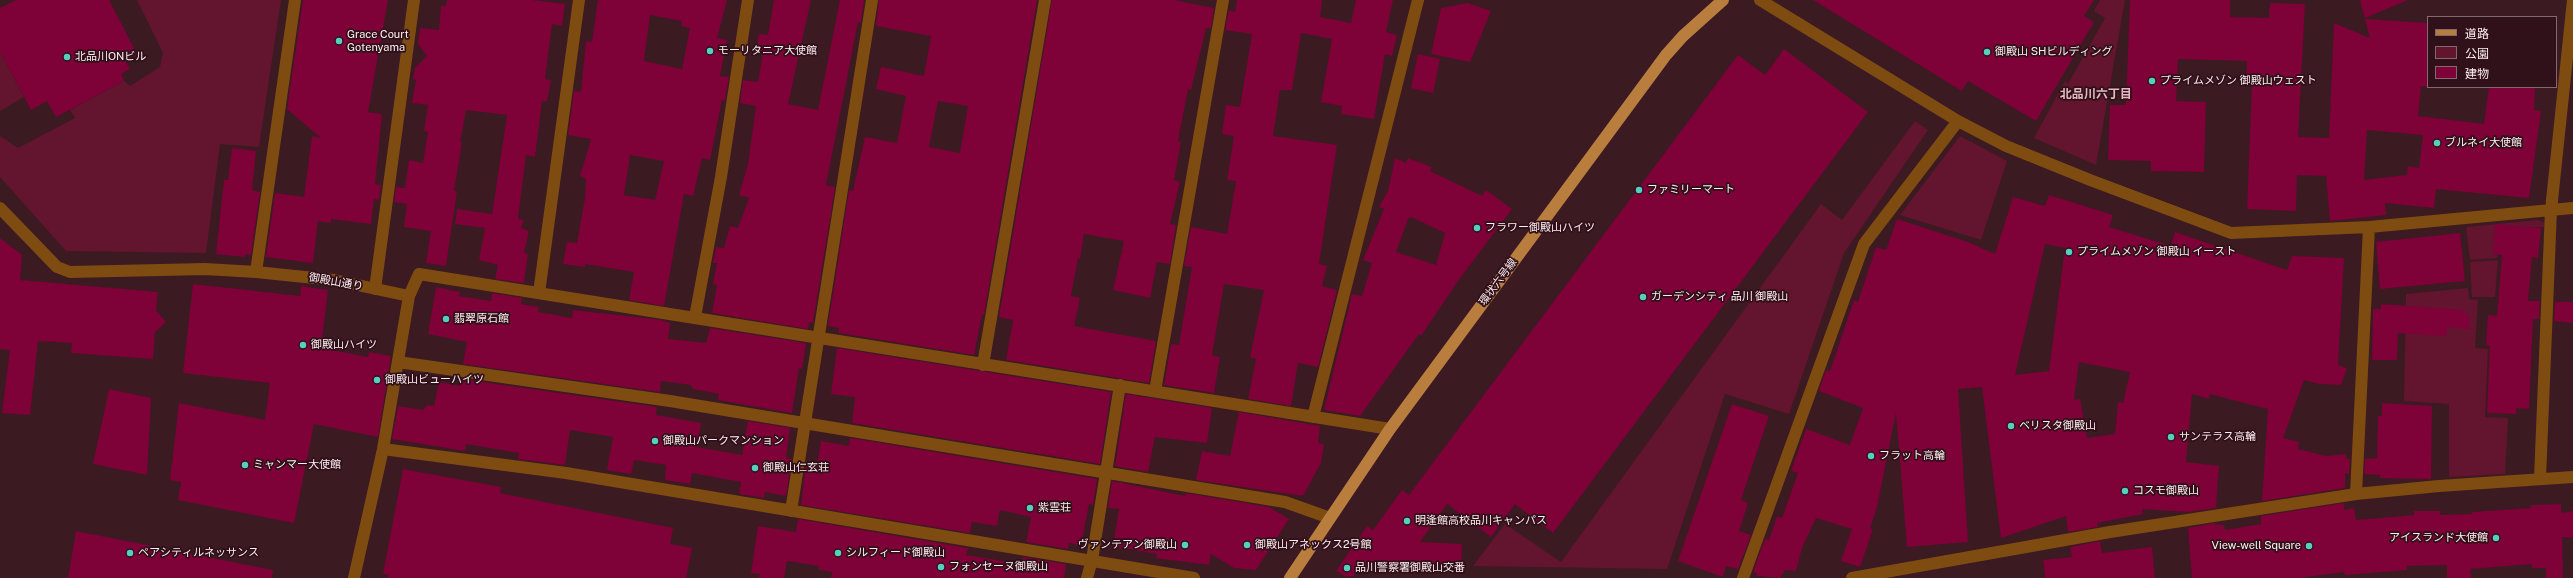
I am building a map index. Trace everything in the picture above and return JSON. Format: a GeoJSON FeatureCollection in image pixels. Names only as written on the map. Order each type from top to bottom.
{"type":"FeatureCollection","features":[{"type":"Feature","properties":{"kind":"main road","name":"環状六号線"},"geometry":{"type":"LineString","coordinates":[[1290,578],[1390,429],[1666,55],[1720,1]]}},
{"type":"Feature","properties":{"kind":"street"},"geometry":{"type":"LineString","coordinates":[[256,272],[295,0]]}},
{"type":"Feature","properties":{"kind":"street"},"geometry":{"type":"LineString","coordinates":[[375,289],[414,0]]}},
{"type":"Feature","properties":{"kind":"street"},"geometry":{"type":"LineString","coordinates":[[539,293],[580,0]]}},
{"type":"Feature","properties":{"kind":"street"},"geometry":{"type":"LineString","coordinates":[[695,317],[721,177],[748,0]]}},
{"type":"Feature","properties":{"kind":"street"},"geometry":{"type":"LineString","coordinates":[[791,511],[872,0]]}},
{"type":"Feature","properties":{"kind":"street"},"geometry":{"type":"LineString","coordinates":[[983,365],[1046,0]]}},
{"type":"Feature","properties":{"kind":"street"},"geometry":{"type":"LineString","coordinates":[[1155,391],[1223,0]]}},
{"type":"Feature","properties":{"kind":"street"},"geometry":{"type":"LineString","coordinates":[[1313,417],[1418,0]]}},
{"type":"Feature","properties":{"kind":"street"},"geometry":{"type":"LineString","coordinates":[[1760,0],[1958,121],[2006,146],[2090,180],[2231,233],[2369,227],[2573,208]]}},
{"type":"Feature","properties":{"kind":"street"},"geometry":{"type":"LineString","coordinates":[[2540,478],[2551,210],[2573,0]]}},
{"type":"Feature","properties":{"kind":"street"},"geometry":{"type":"LineString","coordinates":[[1743,578],[1864,244],[1958,121]]}},
{"type":"Feature","properties":{"kind":"street","name":"御殿山通り"},"geometry":{"type":"LineString","coordinates":[[0,208],[57,267],[70,272],[205,269],[256,272],[334,280],[409,296]]}},
{"type":"Feature","properties":{"kind":"street"},"geometry":{"type":"LineString","coordinates":[[2356,494],[2369,227]]}},
{"type":"Feature","properties":{"kind":"street"},"geometry":{"type":"LineString","coordinates":[[354,578],[383,449],[409,296],[419,274],[1390,429]]}},
{"type":"Feature","properties":{"kind":"street"},"geometry":{"type":"LineString","coordinates":[[398,362],[662,400],[1107,472],[1285,502],[1330,518]]}},
{"type":"Feature","properties":{"kind":"street"},"geometry":{"type":"LineString","coordinates":[[1087,578],[1092,560],[1120,385]]}},
{"type":"Feature","properties":{"kind":"street"},"geometry":{"type":"LineString","coordinates":[[383,449],[566,473],[1194,578]]}},
{"type":"Feature","properties":{"kind":"street"},"geometry":{"type":"LineString","coordinates":[[1852,578],[1868,577],[2110,532],[2356,494],[2540,478],[2573,477]]}},
{"type":"Feature","properties":{"kind":"green space"},"geometry":{"type":"Polygon","coordinates":[[[137,0],[281,0],[259,147],[220,144],[206,253],[66,251],[0,177],[0,136],[18,148],[75,118],[70,110],[124,81],[130,86],[160,67],[163,53],[137,0]]]}},
{"type":"Feature","properties":{"kind":"green space"},"geometry":{"type":"Polygon","coordinates":[[[2100,0],[2125,0],[2096,165],[2034,138],[2065,81],[2068,84],[2105,18],[2094,11],[2100,0]]]}},
{"type":"Feature","properties":{"kind":"green space"},"geometry":{"type":"Polygon","coordinates":[[[0,51],[24,97],[0,111],[0,51]]]}},
{"type":"Feature","properties":{"kind":"green space"},"geometry":{"type":"Polygon","coordinates":[[[1915,121],[1928,130],[1844,253],[1789,414],[1725,394],[1667,569],[1473,566],[1505,524],[1561,562],[1821,204],[1842,220],[1915,121]]]}},
{"type":"Feature","properties":{"kind":"green space"},"geometry":{"type":"Polygon","coordinates":[[[1960,136],[2007,161],[1981,240],[1900,215],[1960,136]]]}},
{"type":"Feature","properties":{"kind":"green space"},"geometry":{"type":"Polygon","coordinates":[[[2537,220],[2545,223],[2545,227],[2498,228],[2497,258],[2470,260],[2466,227],[2537,220]]]}},
{"type":"Feature","properties":{"kind":"green space"},"geometry":{"type":"Polygon","coordinates":[[[2498,260],[2495,297],[2472,297],[2470,262],[2498,260]]]}},
{"type":"Feature","properties":{"kind":"green space"},"geometry":{"type":"Polygon","coordinates":[[[2468,288],[2469,299],[2478,300],[2475,348],[2488,349],[2485,417],[2508,418],[2505,474],[2449,477],[2449,404],[2404,401],[2406,294],[2468,288]]]}},
{"type":"Feature","properties":{"kind":"building","name":"北品川ONビル"},"geometry":{"type":"Polygon","coordinates":[[[16,0],[109,0],[137,54],[125,60],[130,69],[121,74],[124,81],[56,117],[47,101],[31,110],[0,51],[0,8],[16,0]]]}},
{"type":"Feature","properties":{"kind":"building"},"geometry":{"type":"Polygon","coordinates":[[[303,0],[388,0],[368,112],[382,114],[375,184],[381,185],[379,200],[374,199],[371,224],[331,219],[331,223],[318,221],[313,263],[266,257],[275,193],[304,197],[312,136],[321,138],[287,109],[303,0]]]}},
{"type":"Feature","properties":{"kind":"building"},"geometry":{"type":"Polygon","coordinates":[[[447,0],[532,0],[565,4],[562,26],[552,24],[545,79],[551,80],[547,101],[542,101],[535,157],[526,155],[518,219],[524,220],[521,228],[529,231],[524,253],[528,254],[524,283],[495,279],[498,265],[479,260],[485,228],[455,224],[457,209],[492,214],[507,115],[466,110],[460,142],[462,142],[454,191],[457,191],[446,266],[426,263],[431,231],[404,227],[407,204],[394,202],[396,187],[405,188],[409,160],[423,163],[428,132],[424,131],[428,105],[412,103],[416,80],[413,79],[415,68],[427,56],[418,44],[420,28],[439,30],[441,6],[446,6],[447,0]]]}},
{"type":"Feature","properties":{"kind":"building"},"geometry":{"type":"Polygon","coordinates":[[[598,0],[727,0],[717,38],[727,40],[720,76],[729,77],[725,101],[722,100],[710,160],[702,158],[693,196],[684,194],[664,306],[629,300],[634,272],[585,264],[585,267],[563,264],[567,242],[577,243],[585,198],[586,179],[580,176],[591,139],[568,135],[574,91],[581,92],[586,41],[592,42],[598,0]],[[650,15],[644,61],[682,69],[690,28],[681,26],[682,21],[650,15]],[[630,155],[624,195],[655,200],[664,161],[630,155]]]}},
{"type":"Feature","properties":{"kind":"building"},"geometry":{"type":"Polygon","coordinates":[[[774,0],[811,0],[788,104],[818,110],[840,0],[864,0],[861,23],[858,22],[826,185],[835,187],[813,323],[809,322],[808,329],[712,313],[717,285],[713,284],[717,263],[713,263],[716,247],[724,248],[730,226],[738,228],[749,198],[739,195],[748,164],[756,106],[740,103],[743,80],[758,82],[763,52],[756,50],[759,34],[768,35],[774,0]]]}},
{"type":"Feature","properties":{"kind":"building"},"geometry":{"type":"Polygon","coordinates":[[[879,0],[1037,0],[984,315],[982,315],[974,355],[839,333],[839,328],[828,326],[849,190],[853,191],[865,137],[897,143],[906,96],[876,89],[881,67],[924,76],[931,36],[876,26],[879,0]],[[938,101],[929,147],[960,153],[968,106],[938,101]]]}},
{"type":"Feature","properties":{"kind":"building"},"geometry":{"type":"Polygon","coordinates":[[[1052,0],[1174,0],[1214,8],[1211,28],[1206,28],[1191,90],[1188,89],[1178,141],[1181,142],[1174,180],[1180,182],[1170,224],[1176,225],[1170,264],[1157,262],[1150,298],[1113,290],[1124,241],[1084,234],[1080,259],[1078,258],[1071,296],[1080,298],[1074,326],[1156,341],[1149,383],[1006,360],[1013,320],[999,317],[1052,0]]]}},
{"type":"Feature","properties":{"kind":"building"},"geometry":{"type":"Polygon","coordinates":[[[1237,0],[1322,0],[1320,17],[1351,23],[1356,0],[1393,0],[1386,32],[1397,35],[1392,56],[1385,54],[1374,119],[1341,114],[1342,106],[1321,102],[1332,39],[1301,33],[1292,90],[1280,90],[1273,136],[1337,145],[1319,264],[1327,266],[1322,286],[1337,290],[1318,367],[1298,363],[1291,406],[1248,399],[1256,359],[1250,357],[1264,290],[1224,284],[1212,355],[1220,357],[1214,393],[1164,385],[1171,344],[1179,345],[1192,267],[1184,266],[1191,227],[1227,234],[1236,181],[1227,180],[1234,136],[1222,134],[1226,105],[1240,107],[1252,34],[1225,30],[1229,10],[1235,12],[1237,0]]]}},
{"type":"Feature","properties":{"kind":"building","name":"御殿山 SHビルディング"},"geometry":{"type":"Polygon","coordinates":[[[1813,0],[2094,0],[2084,16],[2094,22],[2036,121],[1968,81],[1962,91],[1813,0]]]}},
{"type":"Feature","properties":{"kind":"building"},"geometry":{"type":"Polygon","coordinates":[[[2130,0],[2230,0],[2230,17],[2269,18],[2270,3],[2305,4],[2298,137],[2329,138],[2334,23],[2370,38],[2365,19],[2427,23],[2427,87],[2421,86],[2418,116],[2484,124],[2489,88],[2535,88],[2534,110],[2541,111],[2529,198],[2436,189],[2434,208],[2385,203],[2386,215],[2330,221],[2326,176],[2297,175],[2296,211],[2247,209],[2252,85],[2246,85],[2247,61],[2178,59],[2176,101],[2206,102],[2204,172],[2151,171],[2151,161],[2108,160],[2110,105],[2126,105],[2130,0]],[[2367,130],[2364,180],[2407,175],[2408,166],[2419,168],[2423,135],[2367,130]]]}},
{"type":"Feature","properties":{"kind":"building"},"geometry":{"type":"Polygon","coordinates":[[[2360,0],[2408,0],[2365,18],[2360,0]]]}},
{"type":"Feature","properties":{"kind":"building"},"geometry":{"type":"Polygon","coordinates":[[[1468,3],[1491,11],[1470,62],[1431,54],[1441,8],[1468,3]]]}},
{"type":"Feature","properties":{"kind":"building","name":"ガーデンシティ 品川 御殿山"},"geometry":{"type":"Polygon","coordinates":[[[1784,49],[1868,112],[1553,533],[1515,504],[1491,537],[1447,504],[1420,542],[1462,544],[1461,569],[1402,568],[1399,573],[1357,571],[1354,576],[1346,577],[1336,571],[1367,526],[1373,530],[1402,490],[1409,495],[1738,55],[1765,75],[1784,49]]]}},
{"type":"Feature","properties":{"kind":"building"},"geometry":{"type":"Polygon","coordinates":[[[1418,54],[1440,59],[1433,93],[1411,88],[1418,54]]]}},
{"type":"Feature","properties":{"kind":"building"},"geometry":{"type":"Polygon","coordinates":[[[232,148],[256,151],[252,190],[260,192],[251,255],[245,254],[245,257],[216,254],[224,180],[228,180],[232,148]]]}},
{"type":"Feature","properties":{"kind":"building"},"geometry":{"type":"Polygon","coordinates":[[[1395,158],[1406,163],[1408,158],[1432,167],[1430,171],[1482,196],[1486,190],[1512,209],[1458,281],[1421,336],[1419,334],[1360,416],[1324,410],[1352,294],[1362,296],[1372,263],[1363,260],[1384,209],[1379,207],[1388,191],[1395,158]],[[1411,217],[1408,219],[1396,252],[1436,265],[1445,233],[1411,217]]]}},
{"type":"Feature","properties":{"kind":"building"},"geometry":{"type":"Polygon","coordinates":[[[2049,195],[2113,215],[2109,227],[2171,246],[2175,232],[2287,270],[2292,256],[2344,258],[2338,365],[2347,368],[2341,385],[2319,384],[2304,380],[2283,438],[2299,442],[2298,449],[2326,456],[2346,454],[2346,459],[2350,459],[2349,474],[2345,473],[2345,488],[2262,501],[2268,409],[2210,394],[2209,399],[2192,394],[2186,462],[2219,466],[2216,508],[2187,512],[2142,509],[2143,514],[2097,523],[2098,527],[2068,532],[2066,516],[2001,538],[1982,387],[1958,389],[1968,542],[1907,547],[1896,413],[1877,507],[1870,528],[1873,529],[1860,567],[1841,561],[1852,529],[1816,518],[1802,548],[1796,571],[1785,570],[1780,578],[1756,576],[1757,573],[1753,572],[1765,539],[1769,540],[1777,516],[1782,518],[1798,473],[1791,471],[1806,429],[1850,445],[1863,408],[1819,391],[1826,370],[1830,371],[1854,300],[1858,302],[1876,247],[1886,250],[1897,219],[1968,242],[1995,254],[2013,197],[2045,206],[2049,195]],[[2045,244],[2015,375],[2049,371],[2065,248],[2045,244]],[[2079,362],[2074,400],[2080,399],[2087,438],[2115,434],[2118,402],[2123,403],[2130,372],[2079,362]]]}},
{"type":"Feature","properties":{"kind":"building"},"geometry":{"type":"Polygon","coordinates":[[[2495,224],[2541,228],[2538,258],[2532,257],[2528,301],[2540,301],[2539,319],[2533,319],[2529,409],[2516,408],[2516,414],[2487,413],[2490,346],[2486,345],[2488,315],[2497,316],[2502,255],[2493,254],[2495,224]]]}},
{"type":"Feature","properties":{"kind":"building"},"geometry":{"type":"Polygon","coordinates":[[[2460,233],[2465,281],[2380,289],[2376,242],[2460,233]]]}},
{"type":"Feature","properties":{"kind":"building"},"geometry":{"type":"Polygon","coordinates":[[[0,238],[22,255],[20,280],[158,292],[156,310],[166,322],[155,332],[153,359],[71,353],[72,343],[38,341],[30,415],[2,413],[10,350],[0,349],[0,238]]]}},
{"type":"Feature","properties":{"kind":"building"},"geometry":{"type":"Polygon","coordinates":[[[193,284],[300,296],[301,286],[328,290],[321,348],[368,357],[369,352],[391,356],[378,437],[314,424],[294,523],[178,500],[181,482],[170,480],[179,403],[265,420],[270,383],[183,373],[193,284]]]}},
{"type":"Feature","properties":{"kind":"building"},"geometry":{"type":"Polygon","coordinates":[[[436,287],[460,292],[459,296],[491,301],[492,293],[522,298],[521,304],[539,307],[538,312],[572,318],[573,310],[661,320],[670,323],[668,339],[706,343],[710,328],[806,343],[802,369],[799,368],[792,413],[718,400],[719,394],[693,389],[691,385],[661,381],[660,392],[463,364],[467,342],[428,334],[436,287]]]}},
{"type":"Feature","properties":{"kind":"building"},"geometry":{"type":"Polygon","coordinates":[[[2555,302],[2573,302],[2573,323],[2554,321],[2555,302]]]}},
{"type":"Feature","properties":{"kind":"building"},"geometry":{"type":"Polygon","coordinates":[[[2381,304],[2463,310],[2463,313],[2468,313],[2470,329],[2447,327],[2446,336],[2398,333],[2397,360],[2372,360],[2373,309],[2381,309],[2381,304]]]}},
{"type":"Feature","properties":{"kind":"building"},"geometry":{"type":"Polygon","coordinates":[[[837,348],[1111,392],[1100,464],[852,423],[855,397],[831,394],[837,348]]]}},
{"type":"Feature","properties":{"kind":"building"},"geometry":{"type":"Polygon","coordinates":[[[461,379],[657,407],[656,415],[701,423],[697,447],[742,455],[748,421],[790,428],[786,458],[792,459],[786,496],[765,492],[764,498],[739,494],[741,482],[692,473],[690,484],[665,480],[666,465],[634,460],[631,474],[607,470],[613,437],[570,430],[565,465],[518,459],[519,453],[466,444],[465,451],[392,439],[398,406],[423,410],[427,405],[434,406],[439,382],[460,386],[461,379]]]}},
{"type":"Feature","properties":{"kind":"building"},"geometry":{"type":"Polygon","coordinates":[[[109,389],[151,398],[147,475],[93,464],[109,389]]]}},
{"type":"Feature","properties":{"kind":"building"},"geometry":{"type":"Polygon","coordinates":[[[1126,394],[1212,408],[1207,443],[1155,437],[1148,472],[1115,466],[1126,394]]]}},
{"type":"Feature","properties":{"kind":"building"},"geometry":{"type":"Polygon","coordinates":[[[2382,403],[2432,406],[2431,479],[2380,478],[2380,475],[2364,474],[2365,459],[2377,458],[2378,416],[2382,416],[2382,403]]]}},
{"type":"Feature","properties":{"kind":"building"},"geometry":{"type":"Polygon","coordinates":[[[1732,404],[1769,416],[1741,500],[1748,503],[1739,531],[1751,535],[1738,569],[1726,566],[1723,577],[1678,561],[1732,404]]]}},
{"type":"Feature","properties":{"kind":"building"},"geometry":{"type":"Polygon","coordinates":[[[1239,412],[1320,426],[1318,443],[1324,444],[1321,463],[1303,496],[1196,480],[1202,451],[1230,456],[1239,412]]]}},
{"type":"Feature","properties":{"kind":"building"},"geometry":{"type":"Polygon","coordinates":[[[850,438],[1097,479],[1093,505],[1089,504],[1081,546],[1069,543],[1068,549],[1026,542],[1031,517],[1000,510],[997,526],[972,522],[970,533],[801,505],[806,462],[817,464],[821,441],[849,446],[850,438]]]}},
{"type":"Feature","properties":{"kind":"building"},"geometry":{"type":"Polygon","coordinates":[[[403,469],[501,487],[500,493],[673,528],[670,544],[692,548],[686,578],[388,578],[389,575],[383,574],[403,469]]]}},
{"type":"Feature","properties":{"kind":"building"},"geometry":{"type":"Polygon","coordinates":[[[1112,481],[1185,496],[1186,493],[1269,507],[1289,519],[1256,570],[1234,568],[1211,554],[1209,565],[1156,558],[1157,554],[1113,546],[1119,509],[1108,508],[1112,481]]]}},
{"type":"Feature","properties":{"kind":"building"},"geometry":{"type":"Polygon","coordinates":[[[2344,503],[2344,510],[2354,508],[2356,520],[2414,515],[2414,511],[2440,511],[2440,515],[2472,514],[2472,512],[2531,508],[2531,505],[2561,504],[2561,513],[2573,511],[2573,538],[2562,537],[2563,578],[2546,578],[2546,568],[2532,568],[2532,564],[2470,569],[2471,578],[2447,578],[2447,565],[2407,566],[2407,570],[2345,575],[2344,572],[2299,578],[2192,578],[2188,528],[2215,523],[2215,525],[2224,525],[2225,530],[2261,524],[2261,516],[2344,503]]]}},
{"type":"Feature","properties":{"kind":"building"},"geometry":{"type":"Polygon","coordinates":[[[798,519],[968,548],[966,555],[1022,564],[1023,557],[1066,564],[1064,578],[831,578],[832,572],[819,570],[819,566],[787,561],[784,578],[759,578],[760,574],[751,573],[758,526],[796,532],[798,519]]]}},
{"type":"Feature","properties":{"kind":"building","name":"ペアシティルネッサンス"},"geometry":{"type":"Polygon","coordinates":[[[76,531],[273,570],[272,578],[68,578],[76,531]]]}},
{"type":"Feature","properties":{"kind":"building"},"geometry":{"type":"Polygon","coordinates":[[[2100,541],[2102,553],[2152,547],[2155,578],[2045,578],[2043,560],[2072,557],[2070,547],[2100,541]]]}},
{"type":"Feature","properties":{"kind":"place","name":"Grace Court Gotenyama"},"geometry":{"type":"Point","coordinates":[339,41]}},
{"type":"Feature","properties":{"kind":"place","name":"モーリタニア大使館"},"geometry":{"type":"Point","coordinates":[710,51]}},
{"type":"Feature","properties":{"kind":"place","name":"御殿山 SHビルディング"},"geometry":{"type":"Point","coordinates":[1987,52]}},
{"type":"Feature","properties":{"kind":"place","name":"北品川ONビル"},"geometry":{"type":"Point","coordinates":[67,57]}},
{"type":"Feature","properties":{"kind":"place","name":"プライムメゾン 御殿山ウェスト"},"geometry":{"type":"Point","coordinates":[2152,81]}},
{"type":"Feature","properties":{"kind":"place","name":"ブルネイ大使館"},"geometry":{"type":"Point","coordinates":[2437,143]}},
{"type":"Feature","properties":{"kind":"place","name":"ファミリーマート"},"geometry":{"type":"Point","coordinates":[1639,190]}},
{"type":"Feature","properties":{"kind":"place","name":"フラワー御殿山ハイツ"},"geometry":{"type":"Point","coordinates":[1477,228]}},
{"type":"Feature","properties":{"kind":"place","name":"プライムメゾン 御殿山 イースト"},"geometry":{"type":"Point","coordinates":[2069,252]}},
{"type":"Feature","properties":{"kind":"place","name":"ガーデンシティ 品川 御殿山"},"geometry":{"type":"Point","coordinates":[1643,297]}},
{"type":"Feature","properties":{"kind":"place","name":"翡翠原石館"},"geometry":{"type":"Point","coordinates":[446,319]}},
{"type":"Feature","properties":{"kind":"place","name":"御殿山ハイツ"},"geometry":{"type":"Point","coordinates":[303,345]}},
{"type":"Feature","properties":{"kind":"place","name":"御殿山ビューハイツ"},"geometry":{"type":"Point","coordinates":[377,380]}},
{"type":"Feature","properties":{"kind":"place","name":"ベリスタ御殿山"},"geometry":{"type":"Point","coordinates":[2011,426]}},
{"type":"Feature","properties":{"kind":"place","name":"サンテラス高輪"},"geometry":{"type":"Point","coordinates":[2171,437]}},
{"type":"Feature","properties":{"kind":"place","name":"御殿山パークマンション"},"geometry":{"type":"Point","coordinates":[655,441]}},
{"type":"Feature","properties":{"kind":"place","name":"フラット高輪"},"geometry":{"type":"Point","coordinates":[1871,456]}},
{"type":"Feature","properties":{"kind":"place","name":"ミャンマー大使館"},"geometry":{"type":"Point","coordinates":[245,465]}},
{"type":"Feature","properties":{"kind":"place","name":"御殿山仁玄荘"},"geometry":{"type":"Point","coordinates":[755,468]}},
{"type":"Feature","properties":{"kind":"place","name":"コスモ御殿山"},"geometry":{"type":"Point","coordinates":[2125,491]}},
{"type":"Feature","properties":{"kind":"place","name":"紫雲荘"},"geometry":{"type":"Point","coordinates":[1030,508]}},
{"type":"Feature","properties":{"kind":"place","name":"明逢館高校品川キャンパス"},"geometry":{"type":"Point","coordinates":[1407,521]}},
{"type":"Feature","properties":{"kind":"place","name":"アイスランド大使館"},"geometry":{"type":"Point","coordinates":[2496,538]}},
{"type":"Feature","properties":{"kind":"place","name":"ヴァンテアン御殿山"},"geometry":{"type":"Point","coordinates":[1185,545]}},
{"type":"Feature","properties":{"kind":"place","name":"御殿山アネックス2号館"},"geometry":{"type":"Point","coordinates":[1247,545]}},
{"type":"Feature","properties":{"kind":"place","name":"View-well Square"},"geometry":{"type":"Point","coordinates":[2309,546]}},
{"type":"Feature","properties":{"kind":"place","name":"ペアシティルネッサンス"},"geometry":{"type":"Point","coordinates":[130,553]}},
{"type":"Feature","properties":{"kind":"place","name":"シルフィード御殿山"},"geometry":{"type":"Point","coordinates":[838,553]}},
{"type":"Feature","properties":{"kind":"place","name":"フォンセーヌ御殿山"},"geometry":{"type":"Point","coordinates":[941,567]}},
{"type":"Feature","properties":{"kind":"place","name":"品川警察署御殿山交番"},"geometry":{"type":"Point","coordinates":[1347,568]}},
{"type":"Feature","properties":{"kind":"district","name":"北品川六丁目"},"geometry":{"type":"Point","coordinates":[2096,94]}}]}
